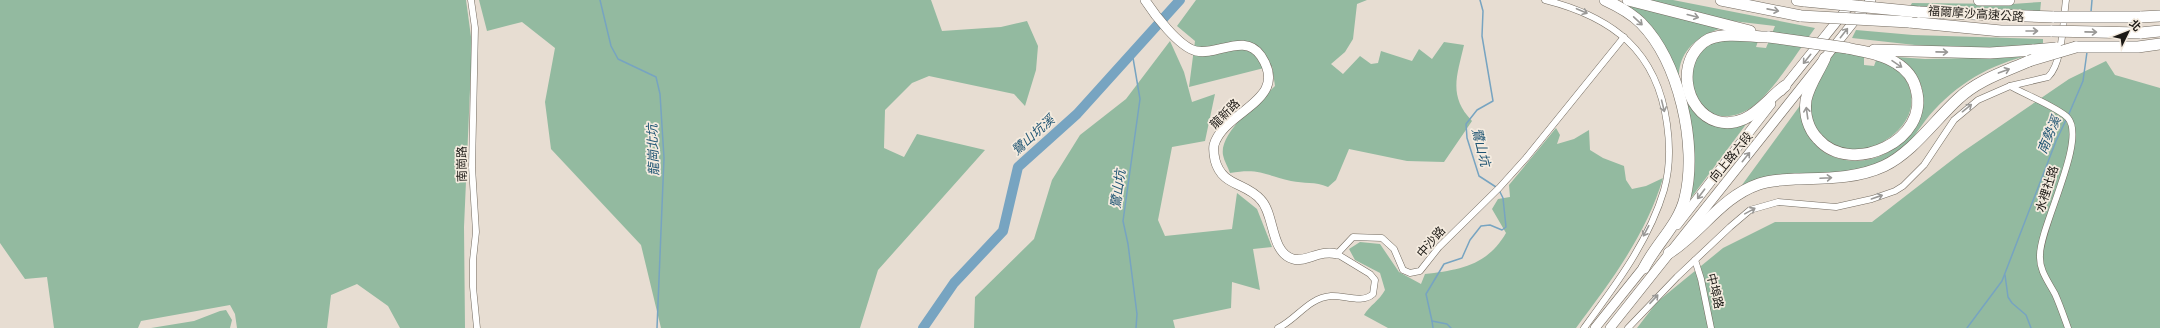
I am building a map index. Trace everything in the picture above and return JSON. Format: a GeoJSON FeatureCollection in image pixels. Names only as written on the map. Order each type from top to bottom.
{"type":"FeatureCollection","features":[{"type":"Feature","properties":{"kind":"highway"},"geometry":{"type":"LineString","coordinates":[[1605,0],[1618,6],[1641,24],[1660,48],[1680,96],[1687,130],[1689,172],[1685,198],[1677,218],[1650,256],[1644,268]]}},
{"type":"Feature","properties":{"kind":"highway"},"geometry":{"type":"LineString","coordinates":[[1628,0],[1769,37]]}},
{"type":"Feature","properties":{"kind":"highway","name":"福爾摩沙高速公路"},"geometry":{"type":"LineString","coordinates":[[1721,0],[1802,16],[1909,22],[2001,31],[2140,33],[2160,31]]}},
{"type":"Feature","properties":{"kind":"highway"},"geometry":{"type":"LineString","coordinates":[[1979,0],[2010,0]]}},
{"type":"Feature","properties":{"kind":"highway","name":"福爾摩沙高速公路"},"geometry":{"type":"LineString","coordinates":[[1801,1],[1918,12],[2054,17],[2160,16]]}},
{"type":"Feature","properties":{"kind":"highway"},"geometry":{"type":"LineString","coordinates":[[1785,86],[1755,112],[1744,119],[1731,121],[1720,120],[1702,111],[1692,102],[1687,90],[1686,69],[1693,54],[1702,42],[1733,35],[1769,37],[1847,48],[1877,55],[1896,62],[1909,74],[1915,85],[1918,104],[1916,116],[1902,136],[1884,148],[1866,153],[1842,153],[1825,146],[1813,133],[1807,116],[1806,101],[1810,86],[1825,58]]}},
{"type":"Feature","properties":{"kind":"highway"},"geometry":{"type":"LineString","coordinates":[[1847,48],[1990,53],[2076,47],[2138,47],[2160,44]]}},
{"type":"Feature","properties":{"kind":"highway"},"geometry":{"type":"LineString","coordinates":[[1669,253],[1698,231],[1733,196],[1746,188],[1774,180],[1854,176],[1884,166],[1906,151],[1958,99],[1972,88],[1999,73],[2029,61],[2076,47]]}},
{"type":"Feature","properties":{"kind":"main road","name":"向上路六段"},"geometry":{"type":"LineString","coordinates":[[1610,328],[1871,0]]}},
{"type":"Feature","properties":{"kind":"main road","name":"向上路六段"},"geometry":{"type":"LineString","coordinates":[[1595,328],[1644,268],[1852,2]]}},
{"type":"Feature","properties":{"kind":"main road","name":"龍新路"},"geometry":{"type":"LineString","coordinates":[[1147,3],[1186,46],[1196,51],[1239,45],[1254,49],[1260,54],[1269,74],[1266,88],[1222,132],[1215,142],[1214,152],[1219,170],[1227,180],[1250,190],[1262,200],[1278,242],[1286,256],[1298,260],[1328,251],[1337,254]]}},
{"type":"Feature","properties":{"kind":"street","name":"南崗路"},"geometry":{"type":"LineString","coordinates":[[471,0],[475,28],[472,167],[476,232],[473,260],[473,287],[477,328]]}},
{"type":"Feature","properties":{"kind":"street"},"geometry":{"type":"LineString","coordinates":[[1545,0],[1564,4],[1591,15],[1624,37],[1643,59],[1651,73],[1662,100],[1669,138],[1667,175],[1660,204],[1648,230],[1625,270],[1584,328]]}},
{"type":"Feature","properties":{"kind":"street"},"geometry":{"type":"LineString","coordinates":[[1628,328],[1695,260],[1744,214],[1758,207],[1778,202],[1836,207],[1872,199],[1895,191],[1924,165],[1946,130],[1964,110],[1978,100],[2010,86],[2043,79],[2053,73],[2058,58],[2066,0]]}},
{"type":"Feature","properties":{"kind":"street","name":"中沙路"},"geometry":{"type":"LineString","coordinates":[[1337,254],[1353,237],[1382,238],[1394,249],[1404,270],[1410,273],[1415,273],[1423,268],[1439,247],[1498,189],[1526,158],[1624,37]]}},
{"type":"Feature","properties":{"kind":"street","name":"水裡社路"},"geometry":{"type":"LineString","coordinates":[[2010,86],[2067,117],[2074,129],[2063,181],[2044,231],[2040,253],[2043,272],[2068,328]]}},
{"type":"Feature","properties":{"kind":"street"},"geometry":{"type":"LineString","coordinates":[[1278,328],[1309,304],[1322,298],[1332,296],[1364,299],[1373,294],[1375,280],[1370,274],[1337,254]]}},
{"type":"Feature","properties":{"kind":"street","name":"中埠路"},"geometry":{"type":"LineString","coordinates":[[1695,260],[1702,279],[1711,328]]}},
{"type":"Feature","properties":{"kind":"green space"},"geometry":{"type":"Polygon","coordinates":[[[0,0],[466,0],[472,44],[464,227],[465,328],[400,328],[388,306],[357,284],[331,295],[327,328],[237,328],[235,314],[230,305],[141,321],[138,328],[54,328],[47,277],[25,279],[0,243],[0,0]]]}},
{"type":"Feature","properties":{"kind":"green space"},"geometry":{"type":"Polygon","coordinates":[[[479,0],[931,0],[942,31],[1001,27],[1027,21],[1038,46],[1036,70],[1025,106],[1014,94],[929,76],[912,83],[885,110],[884,148],[904,157],[917,134],[985,150],[878,270],[860,328],[661,328],[641,245],[551,149],[545,102],[555,48],[522,22],[487,31],[479,0]]]}},
{"type":"Feature","properties":{"kind":"green space"},"geometry":{"type":"Polygon","coordinates":[[[1196,0],[1367,0],[1357,4],[1353,39],[1345,52],[1331,64],[1343,74],[1360,56],[1371,64],[1378,63],[1381,51],[1412,61],[1419,49],[1432,59],[1444,42],[1464,45],[1456,85],[1457,94],[1464,112],[1472,121],[1444,162],[1407,161],[1349,149],[1336,180],[1328,187],[1319,184],[1291,181],[1262,173],[1248,171],[1230,173],[1223,155],[1223,146],[1234,127],[1251,108],[1275,86],[1272,66],[1189,87],[1195,41],[1177,26],[1196,0]]]}},
{"type":"Feature","properties":{"kind":"green space"},"geometry":{"type":"Polygon","coordinates":[[[1640,0],[1673,0],[1815,28],[1776,83],[1758,102],[1749,109],[1736,115],[1724,116],[1714,114],[1705,109],[1698,101],[1693,91],[1691,79],[1694,61],[1705,45],[1726,40],[1758,41],[1756,47],[1766,48],[1775,26],[1724,20],[1640,0]]]}},
{"type":"Feature","properties":{"kind":"green space"},"geometry":{"type":"Polygon","coordinates":[[[2041,2],[2040,12],[1909,8],[1912,3],[2012,4],[2041,2]]]}},
{"type":"Feature","properties":{"kind":"green space"},"geometry":{"type":"Polygon","coordinates":[[[1623,3],[1723,28],[1706,34],[1694,43],[1685,54],[1680,66],[1679,80],[1683,93],[1691,106],[1703,119],[1750,119],[1688,202],[1692,189],[1673,69],[1623,3]]]}},
{"type":"Feature","properties":{"kind":"green space"},"geometry":{"type":"Polygon","coordinates":[[[1856,30],[1913,35],[2043,39],[2043,47],[1942,48],[1852,38],[1856,30]]]}},
{"type":"Feature","properties":{"kind":"green space"},"geometry":{"type":"Polygon","coordinates":[[[1170,41],[1184,72],[1192,102],[1215,94],[1205,141],[1172,147],[1158,220],[1165,236],[1232,229],[1237,193],[1257,209],[1272,247],[1253,249],[1260,290],[1232,282],[1231,308],[1173,320],[1175,328],[974,328],[975,297],[1034,239],[1052,180],[1080,135],[1126,99],[1170,41]]]}},
{"type":"Feature","properties":{"kind":"green space"},"geometry":{"type":"Polygon","coordinates":[[[1836,50],[1864,55],[1864,65],[1874,66],[1877,58],[1889,64],[1903,76],[1907,82],[1911,94],[1911,106],[1907,118],[1900,128],[1891,137],[1868,148],[1855,150],[1839,149],[1822,137],[1817,131],[1811,118],[1810,97],[1812,90],[1820,74],[1836,50]]]}},
{"type":"Feature","properties":{"kind":"green space"},"geometry":{"type":"Polygon","coordinates":[[[1896,57],[1925,59],[2023,57],[2009,61],[1981,73],[1957,89],[1935,109],[1903,149],[1893,157],[1881,163],[1847,172],[1756,181],[1742,185],[1804,100],[1811,137],[1820,149],[1828,154],[1838,158],[1859,161],[1888,152],[1918,121],[1922,110],[1923,100],[1923,92],[1916,75],[1911,68],[1896,57]]]}},
{"type":"Feature","properties":{"kind":"green space"},"geometry":{"type":"Polygon","coordinates":[[[2106,61],[2115,75],[2160,88],[2160,328],[1637,328],[1657,302],[1723,248],[1775,222],[1872,222],[1961,153],[2069,79],[2106,61]]]}},
{"type":"Feature","properties":{"kind":"green space"},"geometry":{"type":"Polygon","coordinates":[[[1556,128],[1560,135],[1557,144],[1574,139],[1589,130],[1590,150],[1603,158],[1624,166],[1626,180],[1632,189],[1646,186],[1663,178],[1647,219],[1626,257],[1576,328],[1388,328],[1364,315],[1385,290],[1380,273],[1355,260],[1349,249],[1360,242],[1380,244],[1399,272],[1421,284],[1425,274],[1461,268],[1481,259],[1490,253],[1506,233],[1492,209],[1498,199],[1510,197],[1509,185],[1556,128]]]}},
{"type":"Feature","properties":{"kind":"green space"},"geometry":{"type":"Polygon","coordinates":[[[226,310],[232,320],[230,328],[151,328],[194,321],[226,310]]]}},
{"type":"Feature","properties":{"kind":"waterway","name":"龍崗北坑"},"geometry":{"type":"LineString","coordinates":[[600,0],[611,46],[618,59],[656,77],[660,94],[664,158],[657,328]]}},
{"type":"Feature","properties":{"kind":"waterway","name":"鷺山坑溪"},"geometry":{"type":"LineString","coordinates":[[923,328],[954,283],[1003,231],[1018,167],[1077,114],[1180,0]]}},
{"type":"Feature","properties":{"kind":"waterway","name":"鷺山坑"},"geometry":{"type":"LineString","coordinates":[[1480,0],[1483,11],[1482,36],[1493,101],[1477,110],[1466,124],[1467,138],[1479,176],[1496,187]]}},
{"type":"Feature","properties":{"kind":"waterway","name":"南勢溪"},"geometry":{"type":"LineString","coordinates":[[2091,12],[2092,0]]}},
{"type":"Feature","properties":{"kind":"waterway","name":"鷺山坑"},"geometry":{"type":"LineString","coordinates":[[1132,52],[1140,99],[1123,221],[1128,244],[1137,314],[1136,328]]}},
{"type":"Feature","properties":{"kind":"waterway","name":"南勢溪"},"geometry":{"type":"LineString","coordinates":[[2068,116],[2083,81],[2087,52]]}},
{"type":"Feature","properties":{"kind":"waterway","name":"南勢溪"},"geometry":{"type":"LineString","coordinates":[[1967,328],[2002,281],[2056,141],[2066,120]]}},
{"type":"Feature","properties":{"kind":"waterway","name":"鷺山坑"},"geometry":{"type":"LineString","coordinates":[[1451,328],[1447,324],[1432,321],[1426,294],[1444,264],[1462,258],[1470,240],[1481,226],[1490,225],[1502,230],[1506,227],[1503,198],[1499,190]]}},
{"type":"Feature","properties":{"kind":"waterway","name":"南勢溪"},"geometry":{"type":"LineString","coordinates":[[2005,275],[2008,297],[2012,303],[2026,315],[2031,328]]}},
{"type":"Feature","properties":{"kind":"waterway","name":"鷺山坑"},"geometry":{"type":"LineString","coordinates":[[1432,321],[1433,328]]}}]}
